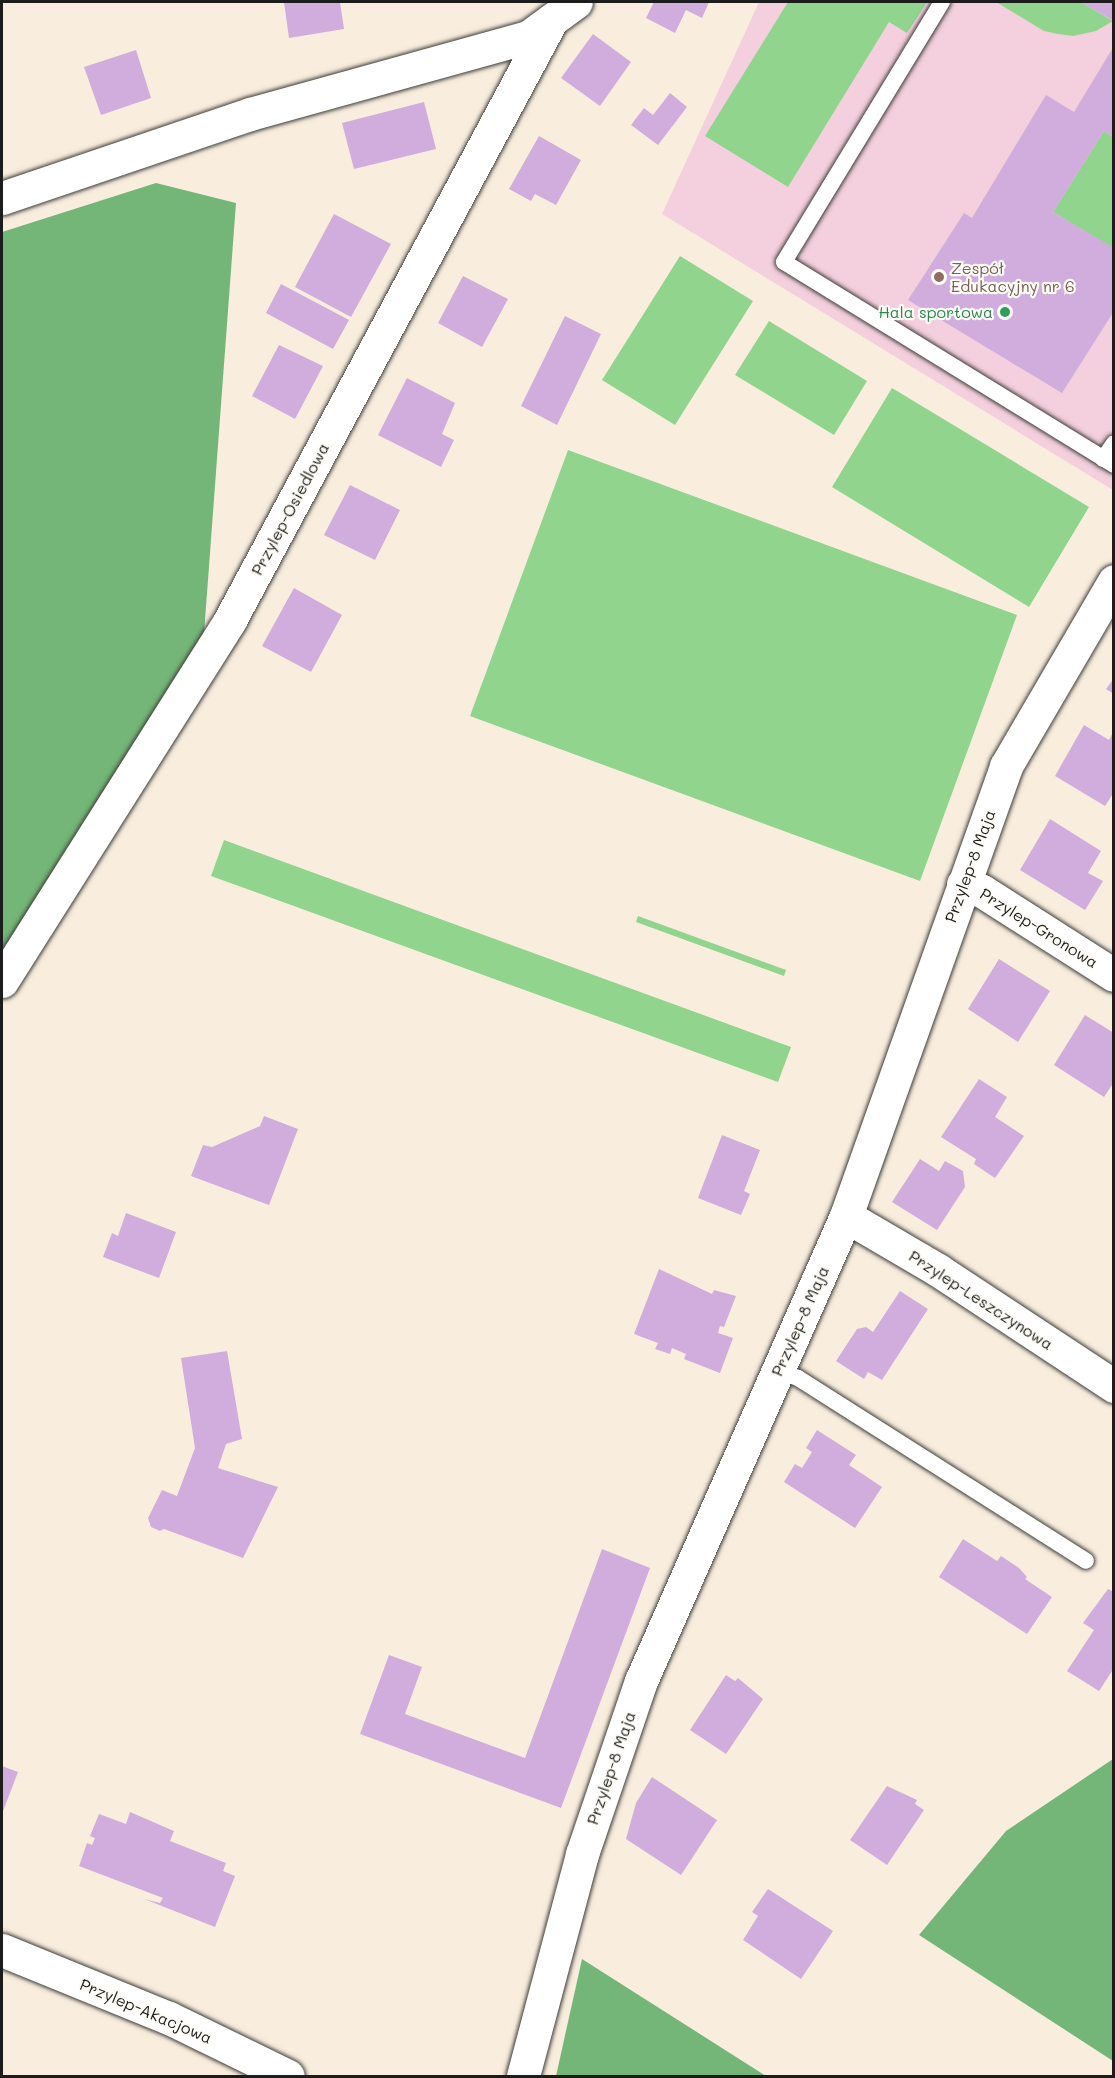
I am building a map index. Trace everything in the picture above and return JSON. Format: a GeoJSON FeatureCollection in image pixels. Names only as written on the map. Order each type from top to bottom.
{"type":"FeatureCollection","features":[{"type":"Feature","properties":{"kind":"street","name":"Przylep-Osiedlowa"},"geometry":{"type":"LineString","coordinates":[[2,198],[239,117],[528,37],[576,2]]}},
{"type":"Feature","properties":{"kind":"street","name":"Przylep-Osiedlowa"},"geometry":{"type":"LineString","coordinates":[[2,981],[230,620],[551,21]]}},
{"type":"Feature","properties":{"kind":"street","name":"Przylep-8 Maja"},"geometry":{"type":"LineString","coordinates":[[523,2076],[582,1854],[640,1681],[846,1216],[1006,766],[1113,581]]}},
{"type":"Feature","properties":{"kind":"street","name":"Przylep-Gronowa"},"geometry":{"type":"LineString","coordinates":[[963,884],[982,891],[1113,975]]}},
{"type":"Feature","properties":{"kind":"street","name":"Przylep-Leszczynowa"},"geometry":{"type":"LineString","coordinates":[[846,1216],[938,1270],[1113,1386]]}},
{"type":"Feature","properties":{"kind":"street","name":"Przylep-Akacjowa"},"geometry":{"type":"LineString","coordinates":[[2,1950],[170,2018],[288,2076]]}},
{"type":"Feature","properties":{"kind":"lane"},"geometry":{"type":"LineString","coordinates":[[942,2],[784,262],[1108,462],[1113,442]]}},
{"type":"Feature","properties":{"kind":"lane"},"geometry":{"type":"LineString","coordinates":[[778,1371],[798,1378],[1086,1561]]}},
{"type":"Feature","properties":{"kind":"shaded area","name":"Zespół Edukacyjny nr 6"},"geometry":{"type":"Polygon","coordinates":[[[759,2],[1113,2],[1113,490],[662,214],[759,2]]]}},
{"type":"Feature","properties":{"kind":"green space"},"geometry":{"type":"Polygon","coordinates":[[[788,2],[927,2],[907,33],[889,22],[788,187],[705,136],[788,2]]]}},
{"type":"Feature","properties":{"kind":"green space"},"geometry":{"type":"Polygon","coordinates":[[[996,2],[1081,2],[1113,21],[1096,31],[1073,36],[1058,34],[1044,31],[996,2]]]}},
{"type":"Feature","properties":{"kind":"green space"},"geometry":{"type":"Polygon","coordinates":[[[1104,131],[1113,137],[1113,248],[1053,212],[1104,131]]]}},
{"type":"Feature","properties":{"kind":"green space"},"geometry":{"type":"Polygon","coordinates":[[[156,183],[236,203],[203,647],[2,959],[2,232],[156,183]]]}},
{"type":"Feature","properties":{"kind":"green space"},"geometry":{"type":"Polygon","coordinates":[[[680,256],[753,301],[675,425],[602,380],[680,256]]]}},
{"type":"Feature","properties":{"kind":"green space"},"geometry":{"type":"Polygon","coordinates":[[[769,321],[867,381],[834,435],[735,375],[769,321]]]}},
{"type":"Feature","properties":{"kind":"green space"},"geometry":{"type":"Polygon","coordinates":[[[892,388],[1089,507],[1029,607],[832,487],[892,388]]]}},
{"type":"Feature","properties":{"kind":"green space"},"geometry":{"type":"Polygon","coordinates":[[[568,450],[1017,615],[920,881],[470,716],[568,450]]]}},
{"type":"Feature","properties":{"kind":"green space"},"geometry":{"type":"Polygon","coordinates":[[[224,840],[791,1047],[778,1082],[211,876],[224,840]]]}},
{"type":"Feature","properties":{"kind":"green space"},"geometry":{"type":"Polygon","coordinates":[[[638,916],[786,970],[784,976],[636,922],[638,916]]]}},
{"type":"Feature","properties":{"kind":"green space"},"geometry":{"type":"Polygon","coordinates":[[[1113,1759],[1113,2061],[919,1935],[1006,1831],[1113,1759]]]}},
{"type":"Feature","properties":{"kind":"green space"},"geometry":{"type":"Polygon","coordinates":[[[582,1959],[766,2076],[556,2076],[582,1959]]]}},
{"type":"Feature","properties":{"kind":"building"},"geometry":{"type":"Polygon","coordinates":[[[284,2],[340,2],[344,29],[289,38],[284,2]]]}},
{"type":"Feature","properties":{"kind":"building"},"geometry":{"type":"Polygon","coordinates":[[[654,2],[709,2],[702,18],[686,10],[675,33],[646,18],[654,2]]]}},
{"type":"Feature","properties":{"kind":"building"},"geometry":{"type":"Polygon","coordinates":[[[1081,2],[1114,2],[1114,21],[1081,2]]]}},
{"type":"Feature","properties":{"kind":"building"},"geometry":{"type":"Polygon","coordinates":[[[593,34],[631,62],[600,106],[561,78],[593,34]]]}},
{"type":"Feature","properties":{"kind":"building"},"geometry":{"type":"Polygon","coordinates":[[[1114,46],[1114,137],[1104,131],[1053,212],[1114,248],[1114,311],[1062,393],[908,300],[964,213],[972,218],[1046,95],[1074,112],[1114,46]]]}},
{"type":"Feature","properties":{"kind":"building"},"geometry":{"type":"Polygon","coordinates":[[[136,50],[151,98],[101,115],[84,67],[136,50]]]}},
{"type":"Feature","properties":{"kind":"building"},"geometry":{"type":"Polygon","coordinates":[[[670,93],[687,107],[658,145],[631,125],[644,108],[653,115],[670,93]]]}},
{"type":"Feature","properties":{"kind":"building"},"geometry":{"type":"Polygon","coordinates":[[[424,102],[436,149],[354,169],[342,123],[424,102]]]}},
{"type":"Feature","properties":{"kind":"building"},"geometry":{"type":"Polygon","coordinates":[[[539,136],[581,160],[556,205],[535,194],[531,201],[509,189],[539,136]]]}},
{"type":"Feature","properties":{"kind":"building"},"geometry":{"type":"Polygon","coordinates":[[[334,214],[391,244],[351,317],[295,287],[334,214]]]}},
{"type":"Feature","properties":{"kind":"building"},"geometry":{"type":"Polygon","coordinates":[[[463,276],[508,299],[482,347],[438,323],[463,276]]]}},
{"type":"Feature","properties":{"kind":"building"},"geometry":{"type":"Polygon","coordinates":[[[281,284],[349,320],[333,349],[266,313],[281,284]]]}},
{"type":"Feature","properties":{"kind":"building"},"geometry":{"type":"Polygon","coordinates":[[[565,316],[601,334],[557,425],[521,406],[565,316]]]}},
{"type":"Feature","properties":{"kind":"building"},"geometry":{"type":"Polygon","coordinates":[[[279,345],[323,366],[295,419],[252,396],[279,345]]]}},
{"type":"Feature","properties":{"kind":"building"},"geometry":{"type":"Polygon","coordinates":[[[407,378],[455,403],[442,434],[454,440],[441,467],[378,435],[407,378]]]}},
{"type":"Feature","properties":{"kind":"building"},"geometry":{"type":"Polygon","coordinates":[[[350,485],[400,510],[375,560],[324,535],[350,485]]]}},
{"type":"Feature","properties":{"kind":"building"},"geometry":{"type":"Polygon","coordinates":[[[294,588],[342,615],[311,672],[262,646],[294,588]]]}},
{"type":"Feature","properties":{"kind":"building"},"geometry":{"type":"Polygon","coordinates":[[[1114,678],[1114,694],[1106,689],[1114,678]]]}},
{"type":"Feature","properties":{"kind":"building"},"geometry":{"type":"Polygon","coordinates":[[[1084,725],[1109,740],[1114,730],[1114,792],[1105,806],[1055,776],[1084,725]]]}},
{"type":"Feature","properties":{"kind":"building"},"geometry":{"type":"Polygon","coordinates":[[[1050,819],[1101,851],[1088,873],[1103,881],[1085,910],[1020,870],[1050,819]]]}},
{"type":"Feature","properties":{"kind":"building"},"geometry":{"type":"Polygon","coordinates":[[[999,959],[1050,991],[1018,1042],[968,1009],[999,959]]]}},
{"type":"Feature","properties":{"kind":"building"},"geometry":{"type":"Polygon","coordinates":[[[1085,1015],[1114,1033],[1114,1082],[1104,1097],[1054,1065],[1085,1015]]]}},
{"type":"Feature","properties":{"kind":"building"},"geometry":{"type":"Polygon","coordinates":[[[979,1079],[1007,1097],[995,1117],[1024,1136],[995,1178],[974,1164],[976,1159],[941,1137],[979,1079]]]}},
{"type":"Feature","properties":{"kind":"building"},"geometry":{"type":"Polygon","coordinates":[[[264,1116],[298,1129],[269,1205],[191,1176],[203,1145],[212,1147],[260,1126],[264,1116]]]}},
{"type":"Feature","properties":{"kind":"building"},"geometry":{"type":"Polygon","coordinates":[[[722,1135],[760,1150],[744,1191],[750,1194],[741,1215],[698,1198],[722,1135]]]}},
{"type":"Feature","properties":{"kind":"building"},"geometry":{"type":"Polygon","coordinates":[[[920,1159],[939,1171],[945,1161],[963,1171],[965,1187],[937,1230],[892,1202],[920,1159]]]}},
{"type":"Feature","properties":{"kind":"building"},"geometry":{"type":"Polygon","coordinates":[[[126,1213],[176,1232],[159,1278],[103,1257],[112,1233],[118,1236],[126,1213]]]}},
{"type":"Feature","properties":{"kind":"building"},"geometry":{"type":"Polygon","coordinates":[[[659,1269],[712,1294],[714,1290],[736,1296],[724,1327],[720,1326],[718,1333],[733,1338],[720,1373],[684,1359],[686,1354],[672,1348],[670,1354],[655,1349],[658,1343],[634,1334],[659,1269]]]}},
{"type":"Feature","properties":{"kind":"building"},"geometry":{"type":"Polygon","coordinates":[[[900,1291],[928,1309],[882,1380],[868,1372],[864,1379],[836,1361],[857,1329],[866,1327],[873,1332],[900,1291]]]}},
{"type":"Feature","properties":{"kind":"building"},"geometry":{"type":"Polygon","coordinates":[[[227,1351],[242,1439],[226,1444],[218,1468],[278,1487],[243,1558],[164,1529],[160,1531],[151,1527],[148,1518],[162,1490],[177,1496],[195,1448],[181,1358],[227,1351]]]}},
{"type":"Feature","properties":{"kind":"building"},"geometry":{"type":"Polygon","coordinates":[[[817,1430],[856,1455],[849,1465],[882,1487],[855,1528],[784,1482],[795,1464],[802,1468],[812,1452],[806,1448],[817,1430]]]}},
{"type":"Feature","properties":{"kind":"building"},"geometry":{"type":"Polygon","coordinates":[[[963,1539],[997,1561],[1001,1556],[1019,1568],[1027,1577],[1025,1579],[1052,1597],[1027,1634],[939,1577],[963,1539]]]}},
{"type":"Feature","properties":{"kind":"building"},"geometry":{"type":"Polygon","coordinates":[[[602,1549],[650,1568],[561,1808],[360,1734],[389,1655],[422,1667],[405,1714],[525,1758],[602,1549]]]}},
{"type":"Feature","properties":{"kind":"building"},"geometry":{"type":"Polygon","coordinates":[[[1108,1589],[1114,1592],[1114,1668],[1099,1691],[1067,1671],[1094,1630],[1083,1623],[1108,1589]]]}},
{"type":"Feature","properties":{"kind":"building"},"geometry":{"type":"Polygon","coordinates":[[[726,1675],[735,1681],[738,1678],[763,1699],[726,1754],[690,1730],[726,1675]]]}},
{"type":"Feature","properties":{"kind":"building"},"geometry":{"type":"Polygon","coordinates":[[[2,1766],[18,1772],[2,1814],[2,1766]]]}},
{"type":"Feature","properties":{"kind":"building"},"geometry":{"type":"Polygon","coordinates":[[[652,1777],[717,1820],[681,1875],[626,1839],[636,1803],[652,1777]]]}},
{"type":"Feature","properties":{"kind":"building"},"geometry":{"type":"Polygon","coordinates":[[[887,1786],[917,1800],[915,1804],[924,1810],[887,1865],[850,1840],[887,1786]]]}},
{"type":"Feature","properties":{"kind":"building"},"geometry":{"type":"Polygon","coordinates":[[[130,1812],[174,1831],[170,1841],[226,1863],[223,1871],[235,1876],[215,1927],[144,1899],[160,1903],[163,1898],[79,1866],[87,1843],[92,1845],[95,1838],[90,1836],[99,1814],[126,1824],[130,1812]]]}},
{"type":"Feature","properties":{"kind":"building"},"geometry":{"type":"Polygon","coordinates":[[[768,1889],[833,1931],[801,1979],[743,1940],[758,1916],[752,1912],[768,1889]]]}},
{"type":"Feature","properties":{"kind":"place","name":"Zespół Edukacyjny nr 6"},"geometry":{"type":"Point","coordinates":[939,277]}},
{"type":"Feature","properties":{"kind":"place","name":"Hala sportowa"},"geometry":{"type":"Point","coordinates":[1005,312]}}]}
